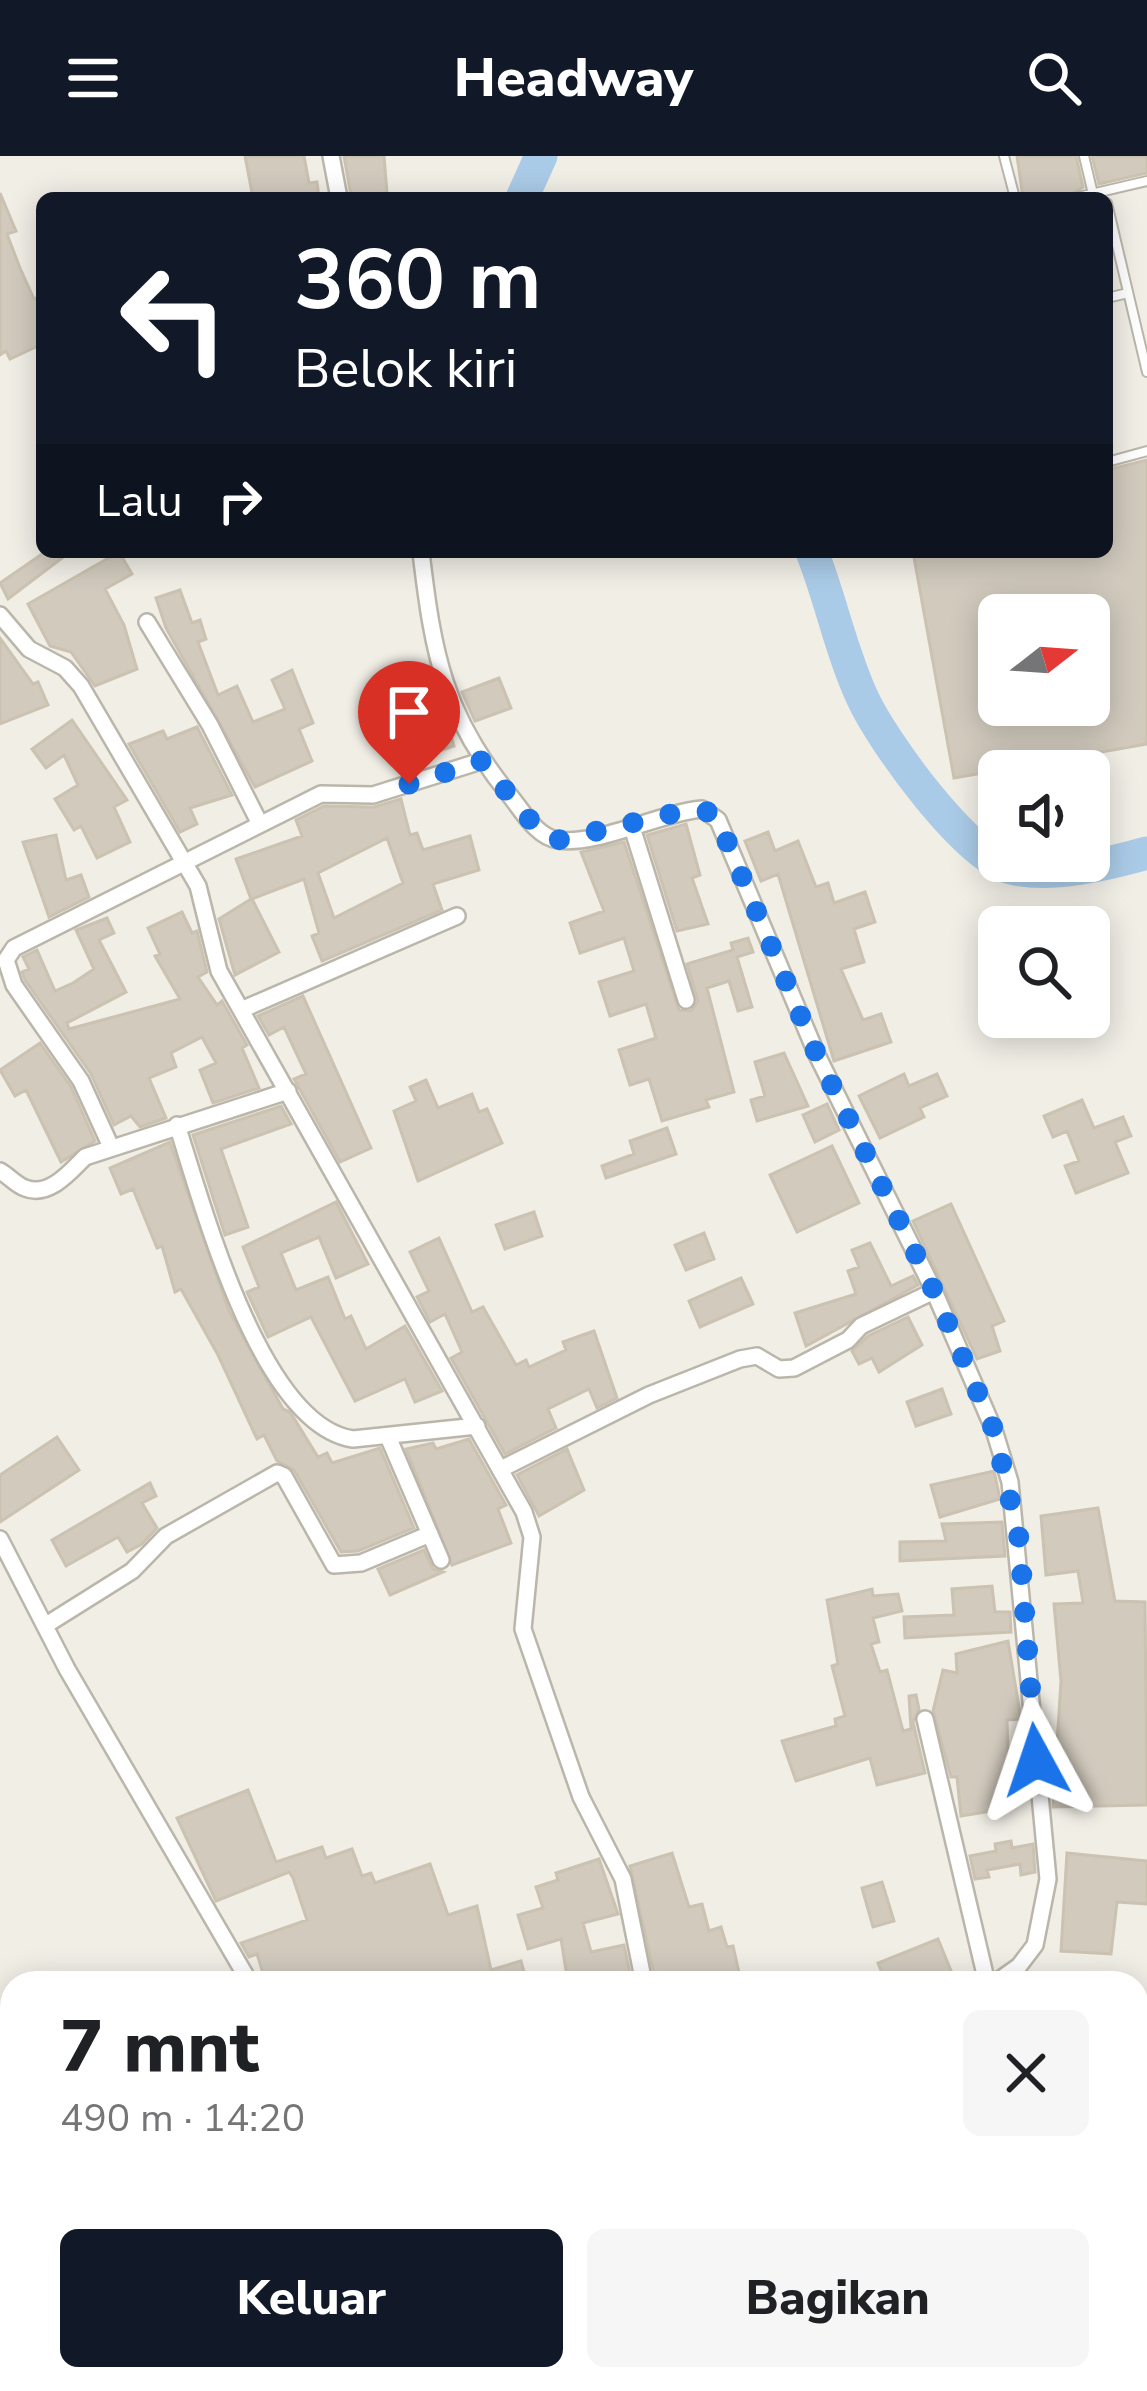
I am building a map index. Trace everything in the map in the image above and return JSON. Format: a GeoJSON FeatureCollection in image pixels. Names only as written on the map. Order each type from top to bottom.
{"type":"FeatureCollection","features":[{"type":"Feature","properties":{"kind":"street"},"geometry":{"type":"LineString","coordinates":[[331,156],[338,192]]}},
{"type":"Feature","properties":{"kind":"street"},"geometry":{"type":"LineString","coordinates":[[422,558],[432,647],[452,708],[481,761],[549,837],[569,840],[701,809],[718,820],[817,1055],[934,1291],[994,1430],[1019,1538],[1048,1879],[1035,1945],[1005,1971]]}},
{"type":"Feature","properties":{"kind":"street"},"geometry":{"type":"LineString","coordinates":[[0,615],[29,649],[73,675],[186,862],[202,896],[214,960],[501,1468],[532,1537],[523,1629],[580,1797],[623,1880],[642,1971]]}},
{"type":"Feature","properties":{"kind":"street"},"geometry":{"type":"LineString","coordinates":[[147,622],[210,725],[259,822]]}},
{"type":"Feature","properties":{"kind":"street"},"geometry":{"type":"LineString","coordinates":[[111,1147],[72,1065],[14,985],[5,960],[26,940],[328,791],[373,795],[481,761]]}},
{"type":"Feature","properties":{"kind":"street"},"geometry":{"type":"LineString","coordinates":[[631,824],[686,1000]]}},
{"type":"Feature","properties":{"kind":"street"},"geometry":{"type":"LineString","coordinates":[[241,1010],[458,916]]}},
{"type":"Feature","properties":{"kind":"street"},"geometry":{"type":"LineString","coordinates":[[0,1171],[26,1188],[39,1189],[111,1147],[288,1091]]}},
{"type":"Feature","properties":{"kind":"street"},"geometry":{"type":"LineString","coordinates":[[177,1125],[244,1311],[306,1417],[336,1436],[389,1439],[477,1426]]}},
{"type":"Feature","properties":{"kind":"street"},"geometry":{"type":"LineString","coordinates":[[501,1468],[649,1395],[740,1359],[757,1356],[778,1369],[794,1367],[848,1340],[861,1325],[934,1291]]}},
{"type":"Feature","properties":{"kind":"street"},"geometry":{"type":"LineString","coordinates":[[389,1439],[441,1560]]}},
{"type":"Feature","properties":{"kind":"street"},"geometry":{"type":"LineString","coordinates":[[46,1625],[132,1571],[166,1536],[277,1473],[284,1476],[334,1565],[361,1563],[430,1534]]}},
{"type":"Feature","properties":{"kind":"street"},"geometry":{"type":"LineString","coordinates":[[0,1539],[243,1971]]}},
{"type":"Feature","properties":{"kind":"street"},"geometry":{"type":"LineString","coordinates":[[926,1719],[988,1971]]}},
{"type":"Feature","properties":{"kind":"lane"},"geometry":{"type":"LineString","coordinates":[[1004,156],[1013,192]]}},
{"type":"Feature","properties":{"kind":"lane"},"geometry":{"type":"LineString","coordinates":[[1084,156],[1093,192]]}},
{"type":"Feature","properties":{"kind":"lane"},"geometry":{"type":"LineString","coordinates":[[1113,194],[1147,181]]}},
{"type":"Feature","properties":{"kind":"lane"},"geometry":{"type":"LineString","coordinates":[[1113,228],[1147,371]]}},
{"type":"Feature","properties":{"kind":"lane"},"geometry":{"type":"LineString","coordinates":[[1113,297],[1128,293]]}},
{"type":"Feature","properties":{"kind":"lane"},"geometry":{"type":"LineString","coordinates":[[1113,460],[1147,451]]}},
{"type":"Feature","properties":{"kind":"building"},"geometry":{"type":"Polygon","coordinates":[[[245,156],[304,156],[309,183],[317,182],[318,192],[252,192],[245,156]]]}},
{"type":"Feature","properties":{"kind":"building"},"geometry":{"type":"Polygon","coordinates":[[[344,156],[384,156],[387,192],[350,192],[344,156]]]}},
{"type":"Feature","properties":{"kind":"building"},"geometry":{"type":"Polygon","coordinates":[[[1017,156],[1076,156],[1083,187],[1075,192],[1022,192],[1017,156]]]}},
{"type":"Feature","properties":{"kind":"building"},"geometry":{"type":"Polygon","coordinates":[[[1092,156],[1147,156],[1147,173],[1099,184],[1092,156]]]}},
{"type":"Feature","properties":{"kind":"building"},"geometry":{"type":"Polygon","coordinates":[[[0,193],[16,231],[7,234],[36,298],[36,347],[10,359],[6,351],[0,355],[0,193]]]}},
{"type":"Feature","properties":{"kind":"building"},"geometry":{"type":"Polygon","coordinates":[[[1147,460],[1147,744],[1110,751],[978,750],[978,774],[954,778],[914,558],[1113,558],[1113,468],[1147,460]]]}},
{"type":"Feature","properties":{"kind":"building"},"geometry":{"type":"Polygon","coordinates":[[[36,558],[62,558],[8,599],[0,583],[36,558]]]}},
{"type":"Feature","properties":{"kind":"building"},"geometry":{"type":"Polygon","coordinates":[[[108,558],[123,558],[132,574],[105,589],[124,625],[137,669],[95,686],[71,652],[50,646],[28,604],[108,558]]]}},
{"type":"Feature","properties":{"kind":"building"},"geometry":{"type":"Polygon","coordinates":[[[180,590],[192,623],[200,620],[206,639],[198,642],[218,695],[237,686],[253,722],[285,709],[272,680],[292,670],[313,723],[299,729],[312,761],[255,787],[166,628],[156,598],[180,590]]]}},
{"type":"Feature","properties":{"kind":"building"},"geometry":{"type":"Polygon","coordinates":[[[0,638],[33,684],[38,682],[48,705],[0,724],[0,638]]]}},
{"type":"Feature","properties":{"kind":"building"},"geometry":{"type":"Polygon","coordinates":[[[415,678],[429,721],[445,716],[454,746],[421,757],[424,766],[403,773],[376,690],[415,678]]]}},
{"type":"Feature","properties":{"kind":"building"},"geometry":{"type":"Polygon","coordinates":[[[499,678],[511,708],[475,721],[462,692],[499,678]]]}},
{"type":"Feature","properties":{"kind":"building"},"geometry":{"type":"Polygon","coordinates":[[[72,720],[127,800],[114,807],[130,842],[97,858],[81,826],[74,830],[55,799],[78,785],[64,755],[46,768],[32,749],[72,720]]]}},
{"type":"Feature","properties":{"kind":"building"},"geometry":{"type":"Polygon","coordinates":[[[197,727],[232,795],[190,808],[197,824],[180,832],[129,744],[163,731],[167,739],[197,727]]]}},
{"type":"Feature","properties":{"kind":"building"},"geometry":{"type":"Polygon","coordinates":[[[401,799],[410,835],[417,833],[423,850],[470,836],[479,870],[433,884],[442,910],[322,961],[312,936],[319,933],[304,879],[252,899],[279,952],[235,975],[219,919],[251,899],[236,859],[302,836],[296,820],[324,806],[374,807],[401,799]],[[387,838],[318,873],[334,918],[403,883],[387,838]]]}},
{"type":"Feature","properties":{"kind":"building"},"geometry":{"type":"Polygon","coordinates":[[[686,824],[700,875],[692,878],[708,924],[677,931],[647,835],[686,824]]]}},
{"type":"Feature","properties":{"kind":"building"},"geometry":{"type":"Polygon","coordinates":[[[768,832],[775,851],[798,841],[816,887],[828,883],[834,903],[865,892],[875,922],[854,929],[864,962],[841,969],[863,1020],[881,1014],[891,1042],[834,1061],[778,874],[761,881],[745,841],[768,832]]]}},
{"type":"Feature","properties":{"kind":"building"},"geometry":{"type":"Polygon","coordinates":[[[56,835],[66,880],[81,875],[89,897],[49,917],[23,842],[56,835]]]}},
{"type":"Feature","properties":{"kind":"building"},"geometry":{"type":"Polygon","coordinates":[[[624,842],[679,1010],[691,1011],[698,1001],[687,964],[733,950],[731,943],[748,938],[753,952],[737,957],[752,1007],[738,1011],[729,981],[707,988],[734,1092],[706,1100],[709,1107],[662,1121],[649,1079],[630,1085],[619,1050],[656,1038],[646,1004],[610,1016],[599,982],[634,971],[624,938],[580,953],[570,923],[604,911],[581,852],[624,842]]]}},
{"type":"Feature","properties":{"kind":"building"},"geometry":{"type":"Polygon","coordinates":[[[182,912],[192,933],[197,931],[207,972],[198,977],[217,1005],[222,1001],[247,1045],[242,1048],[259,1088],[213,1103],[200,1070],[216,1063],[202,1037],[171,1053],[176,1067],[149,1078],[166,1118],[140,1127],[131,1116],[114,1125],[91,1074],[25,980],[22,972],[29,969],[23,957],[37,950],[55,991],[73,983],[94,969],[76,930],[107,918],[114,933],[99,940],[126,992],[67,1023],[69,1029],[180,999],[155,956],[160,954],[148,928],[182,912]]]}},
{"type":"Feature","properties":{"kind":"building"},"geometry":{"type":"Polygon","coordinates":[[[303,996],[371,1148],[340,1162],[294,1079],[306,1074],[284,1027],[269,1035],[258,1016],[303,996]]]}},
{"type":"Feature","properties":{"kind":"building"},"geometry":{"type":"Polygon","coordinates":[[[40,1043],[71,1087],[95,1141],[61,1162],[26,1090],[15,1096],[0,1070],[40,1043]]]}},
{"type":"Feature","properties":{"kind":"building"},"geometry":{"type":"Polygon","coordinates":[[[784,1053],[808,1106],[757,1121],[751,1100],[765,1096],[755,1062],[784,1053]]]}},
{"type":"Feature","properties":{"kind":"building"},"geometry":{"type":"Polygon","coordinates":[[[904,1074],[909,1086],[937,1074],[947,1096],[920,1108],[924,1117],[880,1138],[859,1096],[904,1074]]]}},
{"type":"Feature","properties":{"kind":"building"},"geometry":{"type":"Polygon","coordinates":[[[426,1080],[438,1108],[472,1094],[479,1112],[487,1109],[502,1143],[418,1181],[394,1111],[416,1101],[410,1087],[426,1080]]]}},
{"type":"Feature","properties":{"kind":"building"},"geometry":{"type":"Polygon","coordinates":[[[1082,1100],[1094,1128],[1123,1117],[1131,1136],[1115,1142],[1128,1173],[1076,1193],[1065,1166],[1079,1161],[1067,1131],[1053,1137],[1044,1116],[1082,1100]]]}},
{"type":"Feature","properties":{"kind":"building"},"geometry":{"type":"Polygon","coordinates":[[[827,1104],[839,1130],[815,1142],[803,1115],[827,1104]]]}},
{"type":"Feature","properties":{"kind":"building"},"geometry":{"type":"Polygon","coordinates":[[[281,1106],[291,1124],[221,1149],[248,1227],[225,1235],[193,1135],[281,1106]]]}},
{"type":"Feature","properties":{"kind":"building"},"geometry":{"type":"Polygon","coordinates":[[[667,1128],[676,1154],[606,1178],[602,1166],[634,1154],[630,1141],[667,1128]]]}},
{"type":"Feature","properties":{"kind":"building"},"geometry":{"type":"Polygon","coordinates":[[[170,1142],[229,1311],[283,1409],[290,1412],[318,1457],[327,1453],[332,1463],[380,1448],[414,1528],[358,1551],[341,1552],[294,1470],[277,1461],[264,1435],[257,1439],[218,1355],[181,1289],[175,1292],[162,1246],[157,1248],[133,1189],[121,1194],[110,1168],[170,1142]]]}},
{"type":"Feature","properties":{"kind":"building"},"geometry":{"type":"Polygon","coordinates":[[[832,1146],[859,1203],[797,1232],[770,1175],[832,1146]]]}},
{"type":"Feature","properties":{"kind":"building"},"geometry":{"type":"Polygon","coordinates":[[[336,1202],[368,1264],[336,1278],[319,1237],[281,1253],[296,1290],[328,1277],[345,1319],[351,1316],[366,1349],[405,1326],[442,1391],[415,1402],[405,1379],[355,1401],[311,1317],[268,1337],[247,1292],[259,1287],[243,1247],[336,1202]]]}},
{"type":"Feature","properties":{"kind":"building"},"geometry":{"type":"Polygon","coordinates":[[[951,1204],[1004,1321],[992,1326],[1000,1351],[977,1359],[913,1221],[951,1204]]]}},
{"type":"Feature","properties":{"kind":"building"},"geometry":{"type":"Polygon","coordinates":[[[534,1212],[542,1236],[505,1249],[496,1225],[534,1212]]]}},
{"type":"Feature","properties":{"kind":"building"},"geometry":{"type":"Polygon","coordinates":[[[704,1233],[714,1259],[686,1270],[675,1245],[704,1233]]]}},
{"type":"Feature","properties":{"kind":"building"},"geometry":{"type":"Polygon","coordinates":[[[439,1238],[472,1312],[483,1307],[516,1365],[526,1360],[529,1367],[566,1350],[563,1342],[594,1331],[617,1398],[597,1408],[589,1389],[548,1409],[556,1428],[505,1454],[451,1358],[462,1352],[445,1314],[430,1322],[417,1297],[429,1291],[410,1252],[439,1238]]]}},
{"type":"Feature","properties":{"kind":"building"},"geometry":{"type":"Polygon","coordinates":[[[870,1243],[891,1286],[913,1276],[918,1285],[806,1346],[795,1313],[856,1294],[848,1271],[859,1267],[852,1250],[870,1243]]]}},
{"type":"Feature","properties":{"kind":"building"},"geometry":{"type":"Polygon","coordinates":[[[741,1278],[753,1304],[700,1327],[689,1301],[741,1278]]]}},
{"type":"Feature","properties":{"kind":"building"},"geometry":{"type":"Polygon","coordinates":[[[908,1317],[922,1345],[879,1372],[872,1358],[859,1364],[852,1351],[868,1336],[908,1317]]]}},
{"type":"Feature","properties":{"kind":"building"},"geometry":{"type":"Polygon","coordinates":[[[942,1389],[951,1414],[916,1426],[907,1402],[942,1389]]]}},
{"type":"Feature","properties":{"kind":"building"},"geometry":{"type":"Polygon","coordinates":[[[57,1437],[79,1470],[0,1522],[0,1475],[57,1437]]]}},
{"type":"Feature","properties":{"kind":"building"},"geometry":{"type":"Polygon","coordinates":[[[469,1439],[506,1505],[498,1509],[511,1543],[452,1565],[406,1449],[433,1443],[436,1449],[469,1439]]]}},
{"type":"Feature","properties":{"kind":"building"},"geometry":{"type":"Polygon","coordinates":[[[567,1449],[584,1490],[539,1516],[517,1475],[567,1449]]]}},
{"type":"Feature","properties":{"kind":"building"},"geometry":{"type":"Polygon","coordinates":[[[994,1471],[1000,1499],[940,1517],[931,1485],[994,1471]]]}},
{"type":"Feature","properties":{"kind":"building"},"geometry":{"type":"Polygon","coordinates":[[[150,1483],[156,1496],[142,1503],[157,1528],[142,1544],[127,1552],[118,1537],[66,1566],[52,1540],[150,1483]]]}},
{"type":"Feature","properties":{"kind":"building"},"geometry":{"type":"Polygon","coordinates":[[[1098,1508],[1115,1601],[1145,1602],[1147,1805],[1053,1807],[1061,1681],[1054,1604],[1083,1603],[1078,1571],[1046,1575],[1041,1516],[1098,1508]]]}},
{"type":"Feature","properties":{"kind":"building"},"geometry":{"type":"Polygon","coordinates":[[[1002,1522],[1005,1556],[900,1561],[900,1542],[946,1541],[942,1524],[1002,1522]]]}},
{"type":"Feature","properties":{"kind":"building"},"geometry":{"type":"Polygon","coordinates":[[[424,1550],[433,1569],[443,1572],[390,1595],[378,1569],[424,1550]]]}},
{"type":"Feature","properties":{"kind":"building"},"geometry":{"type":"Polygon","coordinates":[[[992,1586],[995,1612],[1010,1612],[1011,1632],[905,1638],[904,1617],[954,1615],[952,1589],[992,1586]]]}},
{"type":"Feature","properties":{"kind":"building"},"geometry":{"type":"Polygon","coordinates":[[[872,1589],[873,1596],[898,1594],[902,1611],[873,1618],[879,1642],[871,1644],[880,1672],[887,1670],[903,1731],[911,1729],[909,1696],[916,1695],[919,1709],[913,1722],[925,1773],[877,1785],[870,1758],[796,1781],[782,1741],[836,1726],[835,1719],[845,1716],[832,1666],[838,1664],[827,1600],[872,1589]]]}},
{"type":"Feature","properties":{"kind":"building"},"geometry":{"type":"Polygon","coordinates":[[[1008,1641],[1021,1719],[1007,1720],[1010,1808],[961,1816],[957,1777],[951,1777],[933,1711],[943,1670],[957,1673],[956,1654],[1008,1641]]]}},
{"type":"Feature","properties":{"kind":"building"},"geometry":{"type":"Polygon","coordinates":[[[248,1790],[276,1862],[322,1847],[326,1858],[352,1849],[362,1876],[371,1873],[375,1883],[430,1864],[448,1915],[477,1906],[491,1970],[521,1961],[524,1971],[262,1971],[257,1954],[249,1957],[241,1943],[307,1920],[293,1878],[289,1872],[216,1901],[177,1818],[248,1790]]]}},
{"type":"Feature","properties":{"kind":"building"},"geometry":{"type":"Polygon","coordinates":[[[1011,1841],[1012,1848],[1033,1844],[1035,1872],[1021,1875],[1020,1864],[987,1870],[989,1877],[975,1879],[970,1856],[996,1851],[995,1844],[1011,1841]]]}},
{"type":"Feature","properties":{"kind":"building"},"geometry":{"type":"Polygon","coordinates":[[[672,1853],[689,1907],[702,1904],[709,1931],[721,1927],[727,1947],[733,1946],[739,1971],[653,1971],[630,1866],[672,1853]]]}},
{"type":"Feature","properties":{"kind":"building"},"geometry":{"type":"Polygon","coordinates":[[[1067,1853],[1147,1861],[1147,1904],[1117,1902],[1111,1954],[1061,1951],[1067,1853]]]}},
{"type":"Feature","properties":{"kind":"building"},"geometry":{"type":"Polygon","coordinates":[[[599,1859],[618,1914],[583,1923],[591,1952],[624,1945],[629,1971],[566,1971],[561,1939],[528,1949],[518,1915],[543,1908],[536,1887],[558,1880],[556,1873],[599,1859]]]}},
{"type":"Feature","properties":{"kind":"building"},"geometry":{"type":"Polygon","coordinates":[[[882,1882],[894,1921],[873,1927],[862,1888],[882,1882]]]}},
{"type":"Feature","properties":{"kind":"building"},"geometry":{"type":"Polygon","coordinates":[[[938,1939],[951,1971],[881,1971],[878,1963],[938,1939]]]}},
{"type":"Feature","properties":{"kind":"waterway"},"geometry":{"type":"LineString","coordinates":[[525,192],[541,156]]}},
{"type":"Feature","properties":{"kind":"waterway"},"geometry":{"type":"LineString","coordinates":[[814,558],[848,663],[873,718],[928,796],[972,843],[993,859],[1027,871],[1079,868],[1147,853]]}},
{"type":"Feature","properties":{"kind":"route"},"geometry":{"type":"LineString","coordinates":[[409,784],[481,761],[540,832],[558,840],[688,810],[710,812],[718,820],[817,1055],[934,1291],[994,1430],[1010,1482],[1019,1538],[1036,1760]]}}]}
